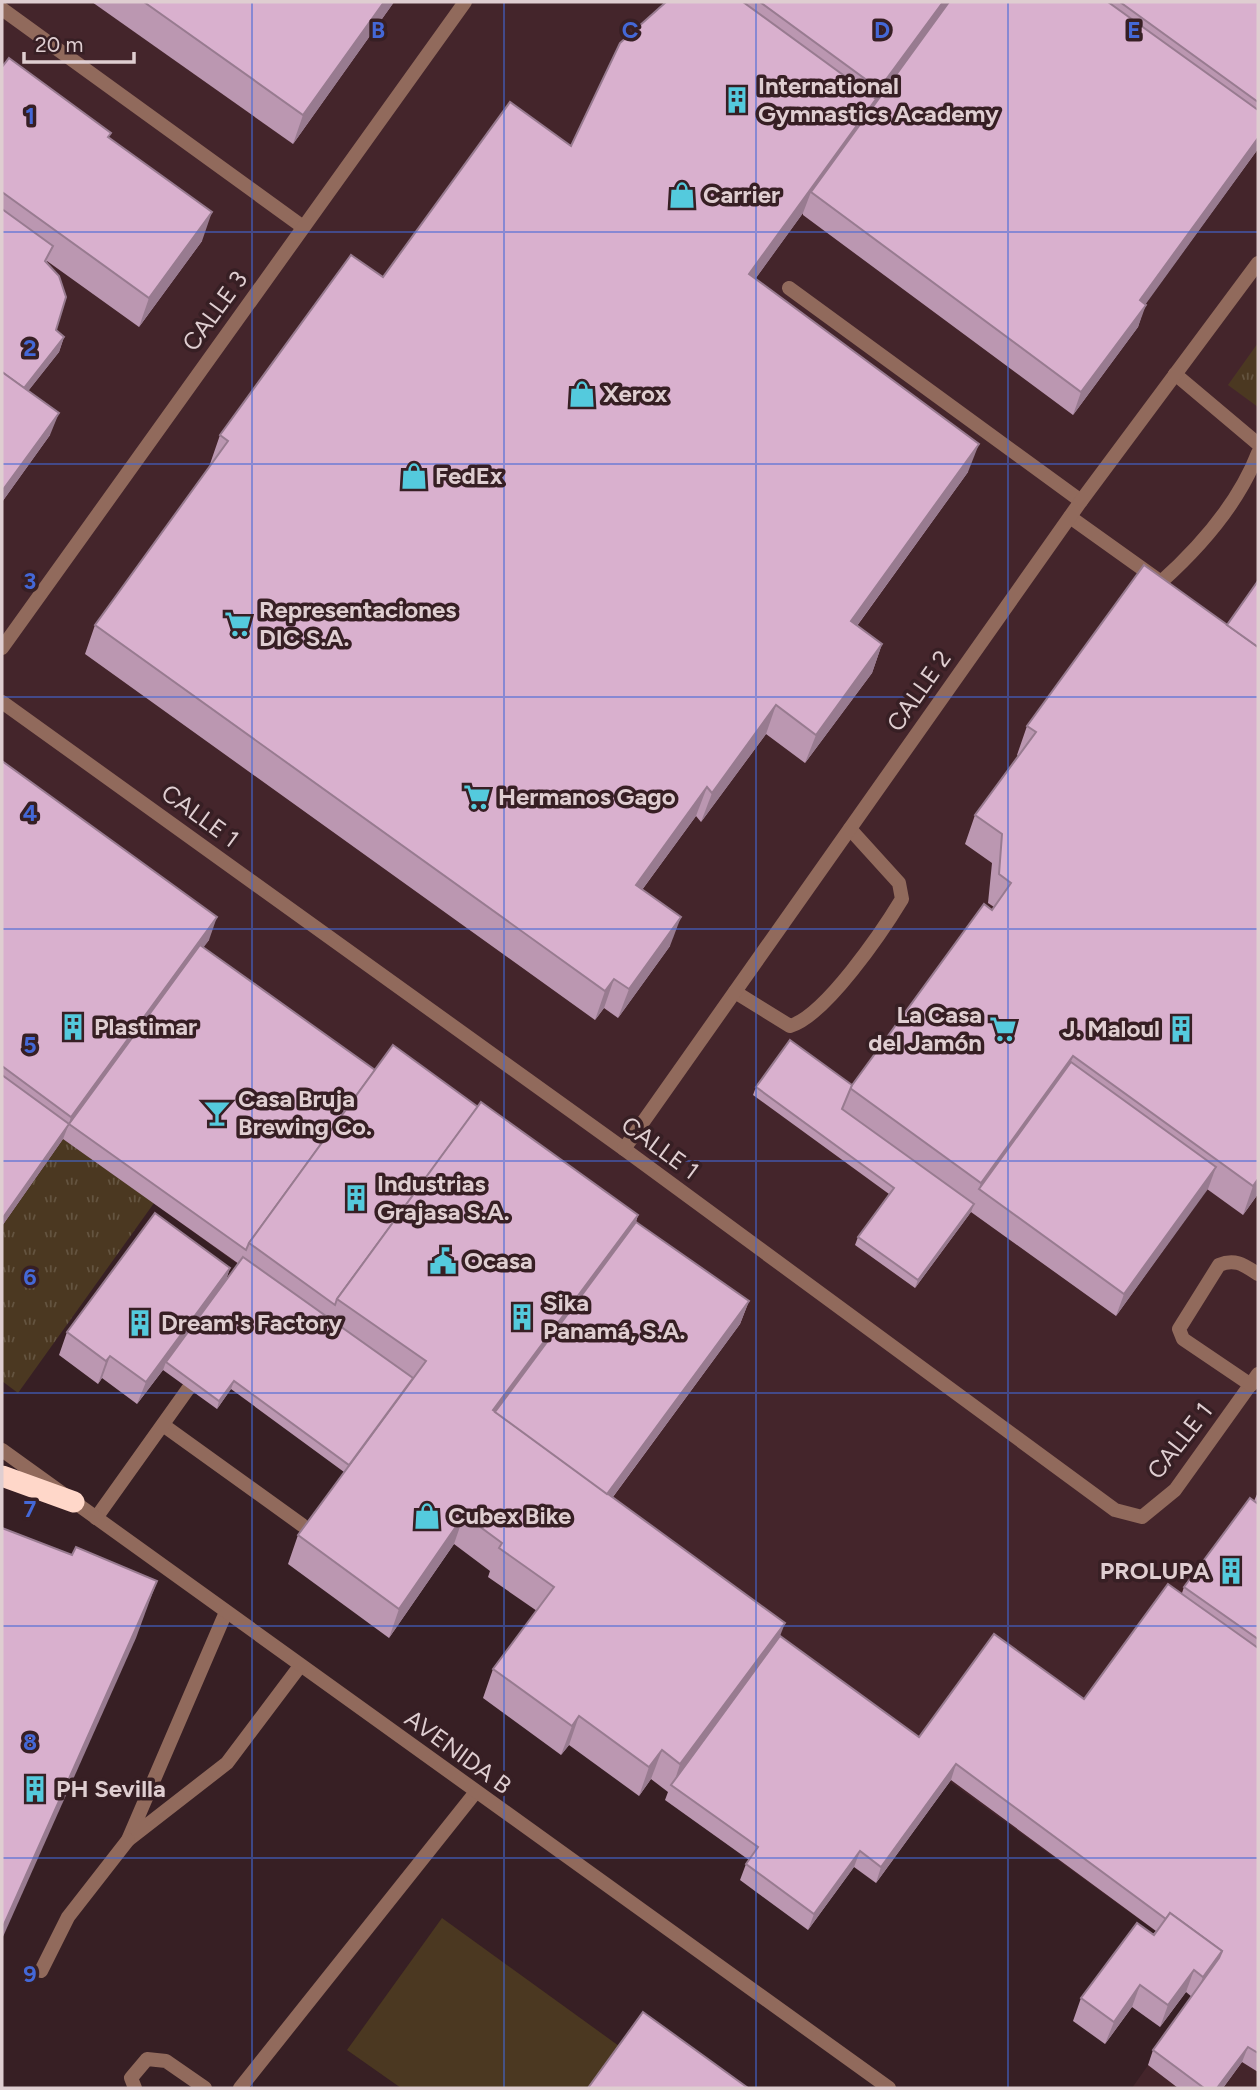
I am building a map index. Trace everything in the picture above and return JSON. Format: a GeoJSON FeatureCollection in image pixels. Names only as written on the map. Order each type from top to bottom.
{"type":"FeatureCollection","features":[{"type":"Feature","properties":{"kind":"highway"},"geometry":{"type":"LineString","coordinates":[[2,1476],[74,1502]]}},
{"type":"Feature","properties":{"kind":"street","name":"CALLE 3"},"geometry":{"type":"LineString","coordinates":[[2,648],[465,2]]}},
{"type":"Feature","properties":{"kind":"street"},"geometry":{"type":"LineString","coordinates":[[2,10],[303,227]]}},
{"type":"Feature","properties":{"kind":"street","name":"CALLE 2"},"geometry":{"type":"LineString","coordinates":[[624,1149],[1081,501],[1258,263]]}},
{"type":"Feature","properties":{"kind":"street"},"geometry":{"type":"LineString","coordinates":[[789,289],[1081,501]]}},
{"type":"Feature","properties":{"kind":"street"},"geometry":{"type":"LineString","coordinates":[[1175,374],[1258,444]]}},
{"type":"Feature","properties":{"kind":"street"},"geometry":{"type":"LineString","coordinates":[[1070,517],[1161,582],[1181,564],[1247,483],[1258,453]]}},
{"type":"Feature","properties":{"kind":"street","name":"CALLE 1"},"geometry":{"type":"LineString","coordinates":[[2,702],[624,1149],[1115,1510],[1142,1517],[1175,1490],[1254,1379]]}},
{"type":"Feature","properties":{"kind":"street"},"geometry":{"type":"LineString","coordinates":[[735,992],[790,1026],[802,1023],[825,1003],[888,922],[902,899],[899,883],[850,829]]}},
{"type":"Feature","properties":{"kind":"street"},"geometry":{"type":"LineString","coordinates":[[1254,1379],[1183,1339],[1180,1329],[1219,1265],[1228,1261],[1239,1262],[1258,1274]]}},
{"type":"Feature","properties":{"kind":"street"},"geometry":{"type":"LineString","coordinates":[[96,1518],[188,1389]]}},
{"type":"Feature","properties":{"kind":"street"},"geometry":{"type":"LineString","coordinates":[[163,1425],[302,1525]]}},
{"type":"Feature","properties":{"kind":"street","name":"AVENIDA B"},"geometry":{"type":"LineString","coordinates":[[2,1450],[475,1793],[889,2088]]}},
{"type":"Feature","properties":{"kind":"street"},"geometry":{"type":"LineString","coordinates":[[128,1840],[226,1612]]}},
{"type":"Feature","properties":{"kind":"street"},"geometry":{"type":"LineString","coordinates":[[41,1970],[68,1917],[128,1840],[227,1763],[300,1666]]}},
{"type":"Feature","properties":{"kind":"street"},"geometry":{"type":"LineString","coordinates":[[240,2088],[475,1793]]}},
{"type":"Feature","properties":{"kind":"street"},"geometry":{"type":"LineString","coordinates":[[135,2088],[131,2078],[147,2059],[166,2061],[205,2088]]}},
{"type":"Feature","properties":{"kind":"shaded area"},"geometry":{"type":"Polygon","coordinates":[[[2,2],[1258,2],[1258,2088],[1132,2088],[1213,1973],[2,1093],[2,2]]]}},
{"type":"Feature","properties":{"kind":"green space"},"geometry":{"type":"Polygon","coordinates":[[[1258,343],[1258,407],[1228,385],[1258,343]]]}},
{"type":"Feature","properties":{"kind":"green space"},"geometry":{"type":"Polygon","coordinates":[[[63,1139],[154,1203],[18,1393],[2,1381],[2,1226],[63,1139]]]}},
{"type":"Feature","properties":{"kind":"green space"},"geometry":{"type":"Polygon","coordinates":[[[442,1918],[619,2046],[589,2088],[401,2088],[347,2050],[442,1918]]]}},
{"type":"Feature","properties":{"kind":"building"},"geometry":{"type":"Polygon","coordinates":[[[144,2],[384,2],[303,115],[144,2]]]}},
{"type":"Feature","properties":{"kind":"building"},"geometry":{"type":"Polygon","coordinates":[[[666,2],[743,2],[876,99],[749,274],[979,444],[851,621],[882,644],[816,735],[776,705],[712,793],[707,787],[636,885],[681,917],[629,989],[614,979],[605,991],[95,625],[228,441],[220,435],[351,255],[383,277],[510,102],[571,146],[620,43],[666,2]]]}},
{"type":"Feature","properties":{"kind":"building"},"geometry":{"type":"Polygon","coordinates":[[[760,2],[943,2],[879,89],[760,2]]]}},
{"type":"Feature","properties":{"kind":"building"},"geometry":{"type":"Polygon","coordinates":[[[949,2],[1108,2],[1258,110],[1258,138],[1140,300],[1146,305],[1081,392],[811,192],[949,2]]]}},
{"type":"Feature","properties":{"kind":"building"},"geometry":{"type":"Polygon","coordinates":[[[1120,2],[1258,2],[1258,102],[1120,2]]]}},
{"type":"Feature","properties":{"kind":"building"},"geometry":{"type":"Polygon","coordinates":[[[9,58],[111,133],[108,137],[212,212],[149,298],[2,192],[2,67],[9,58]]]}},
{"type":"Feature","properties":{"kind":"building"},"geometry":{"type":"Polygon","coordinates":[[[2,209],[53,246],[45,261],[59,276],[66,297],[56,330],[64,337],[24,388],[2,372],[2,209]]]}},
{"type":"Feature","properties":{"kind":"building"},"geometry":{"type":"Polygon","coordinates":[[[2,372],[59,413],[2,491],[2,372]]]}},
{"type":"Feature","properties":{"kind":"building"},"geometry":{"type":"Polygon","coordinates":[[[1144,565],[1258,647],[1258,1179],[1253,1186],[1073,1056],[981,1183],[850,1088],[984,904],[992,910],[1011,883],[999,874],[1002,834],[975,815],[1036,732],[1027,726],[1144,565]]]}},
{"type":"Feature","properties":{"kind":"building"},"geometry":{"type":"Polygon","coordinates":[[[1258,581],[1258,647],[1227,625],[1258,581]]]}},
{"type":"Feature","properties":{"kind":"building","name":"Plastimar"},"geometry":{"type":"Polygon","coordinates":[[[2,761],[217,917],[71,1117],[2,1066],[2,761]]]}},
{"type":"Feature","properties":{"kind":"building","name":"Casa Bruja Brewing Co."},"geometry":{"type":"Polygon","coordinates":[[[200,945],[375,1070],[246,1250],[69,1124],[200,945]]]}},
{"type":"Feature","properties":{"kind":"building"},"geometry":{"type":"Polygon","coordinates":[[[790,1040],[852,1085],[842,1109],[974,1204],[918,1280],[858,1237],[894,1188],[756,1087],[790,1040]]]}},
{"type":"Feature","properties":{"kind":"building","name":"Industrias Grajasa S.A."},"geometry":{"type":"Polygon","coordinates":[[[393,1045],[478,1107],[335,1305],[249,1243],[393,1045]]]}},
{"type":"Feature","properties":{"kind":"building"},"geometry":{"type":"Polygon","coordinates":[[[1071,1062],[1216,1167],[1124,1294],[979,1189],[1071,1062]]]}},
{"type":"Feature","properties":{"kind":"building"},"geometry":{"type":"Polygon","coordinates":[[[2,1075],[69,1124],[2,1219],[2,1075]]]}},
{"type":"Feature","properties":{"kind":"building"},"geometry":{"type":"Polygon","coordinates":[[[481,1102],[638,1215],[493,1410],[785,1623],[680,1764],[662,1750],[649,1767],[579,1716],[572,1726],[493,1669],[554,1587],[499,1548],[502,1543],[464,1515],[399,1609],[298,1535],[426,1361],[337,1299],[481,1102]]]}},
{"type":"Feature","properties":{"kind":"building","name":"Dream's Factory"},"geometry":{"type":"Polygon","coordinates":[[[155,1213],[230,1268],[146,1382],[110,1356],[106,1361],[67,1332],[155,1213]]]}},
{"type":"Feature","properties":{"kind":"building"},"geometry":{"type":"Polygon","coordinates":[[[636,1222],[749,1301],[607,1494],[495,1412],[636,1222]]]}},
{"type":"Feature","properties":{"kind":"building"},"geometry":{"type":"Polygon","coordinates":[[[243,1257],[413,1378],[349,1465],[234,1381],[219,1401],[166,1362],[243,1257]]]}},
{"type":"Feature","properties":{"kind":"building","name":"PROLUPA"},"geometry":{"type":"Polygon","coordinates":[[[1250,1498],[1258,1504],[1258,1639],[1184,1587],[1250,1498]]]}},
{"type":"Feature","properties":{"kind":"building","name":"PH Sevilla"},"geometry":{"type":"Polygon","coordinates":[[[2,1528],[72,1555],[76,1547],[157,1581],[2,1929],[2,1528]]]}},
{"type":"Feature","properties":{"kind":"building"},"geometry":{"type":"Polygon","coordinates":[[[1168,1584],[1258,1648],[1258,2053],[1248,2047],[1217,2088],[1204,2088],[1153,2050],[1222,1951],[1170,1913],[1166,1919],[956,1764],[881,1867],[860,1851],[814,1914],[746,1864],[758,1847],[671,1785],[780,1636],[919,1737],[994,1634],[1084,1699],[1168,1584]]]}},
{"type":"Feature","properties":{"kind":"building"},"geometry":{"type":"Polygon","coordinates":[[[1170,1913],[1222,1951],[1203,1977],[1194,1970],[1168,2005],[1140,1985],[1114,2022],[1081,1998],[1137,1923],[1154,1935],[1170,1913]]]}},
{"type":"Feature","properties":{"kind":"building"},"geometry":{"type":"Polygon","coordinates":[[[643,2012],[748,2088],[588,2088],[643,2012]]]}},
{"type":"Feature","properties":{"kind":"place","name":"International Gymnastics Academy"},"geometry":{"type":"Point","coordinates":[737,100]}},
{"type":"Feature","properties":{"kind":"place","name":"Carrier"},"geometry":{"type":"Point","coordinates":[682,195]}},
{"type":"Feature","properties":{"kind":"place","name":"Xerox"},"geometry":{"type":"Point","coordinates":[582,394]}},
{"type":"Feature","properties":{"kind":"place","name":"FedEx"},"geometry":{"type":"Point","coordinates":[414,476]}},
{"type":"Feature","properties":{"kind":"place","name":"Representaciones DIC S.A."},"geometry":{"type":"Point","coordinates":[238,624]}},
{"type":"Feature","properties":{"kind":"place","name":"Hermanos Gago"},"geometry":{"type":"Point","coordinates":[477,797]}},
{"type":"Feature","properties":{"kind":"place","name":"Plastimar"},"geometry":{"type":"Point","coordinates":[73,1027]}},
{"type":"Feature","properties":{"kind":"place","name":"La Casa del Jamón"},"geometry":{"type":"Point","coordinates":[1003,1029]}},
{"type":"Feature","properties":{"kind":"place","name":"J. Maloul"},"geometry":{"type":"Point","coordinates":[1181,1029]}},
{"type":"Feature","properties":{"kind":"place","name":"Casa Bruja Brewing Co."},"geometry":{"type":"Point","coordinates":[217,1113]}},
{"type":"Feature","properties":{"kind":"place","name":"Industrias Grajasa S.A."},"geometry":{"type":"Point","coordinates":[356,1198]}},
{"type":"Feature","properties":{"kind":"place","name":"Ocasa"},"geometry":{"type":"Point","coordinates":[443,1261]}},
{"type":"Feature","properties":{"kind":"place","name":"Sika Panamá, S.A."},"geometry":{"type":"Point","coordinates":[522,1317]}},
{"type":"Feature","properties":{"kind":"place","name":"Dream's Factory"},"geometry":{"type":"Point","coordinates":[140,1323]}},
{"type":"Feature","properties":{"kind":"place","name":"Cubex Bike"},"geometry":{"type":"Point","coordinates":[427,1516]}},
{"type":"Feature","properties":{"kind":"place","name":"PROLUPA"},"geometry":{"type":"Point","coordinates":[1231,1571]}},
{"type":"Feature","properties":{"kind":"place","name":"PH Sevilla"},"geometry":{"type":"Point","coordinates":[35,1789]}}]}
